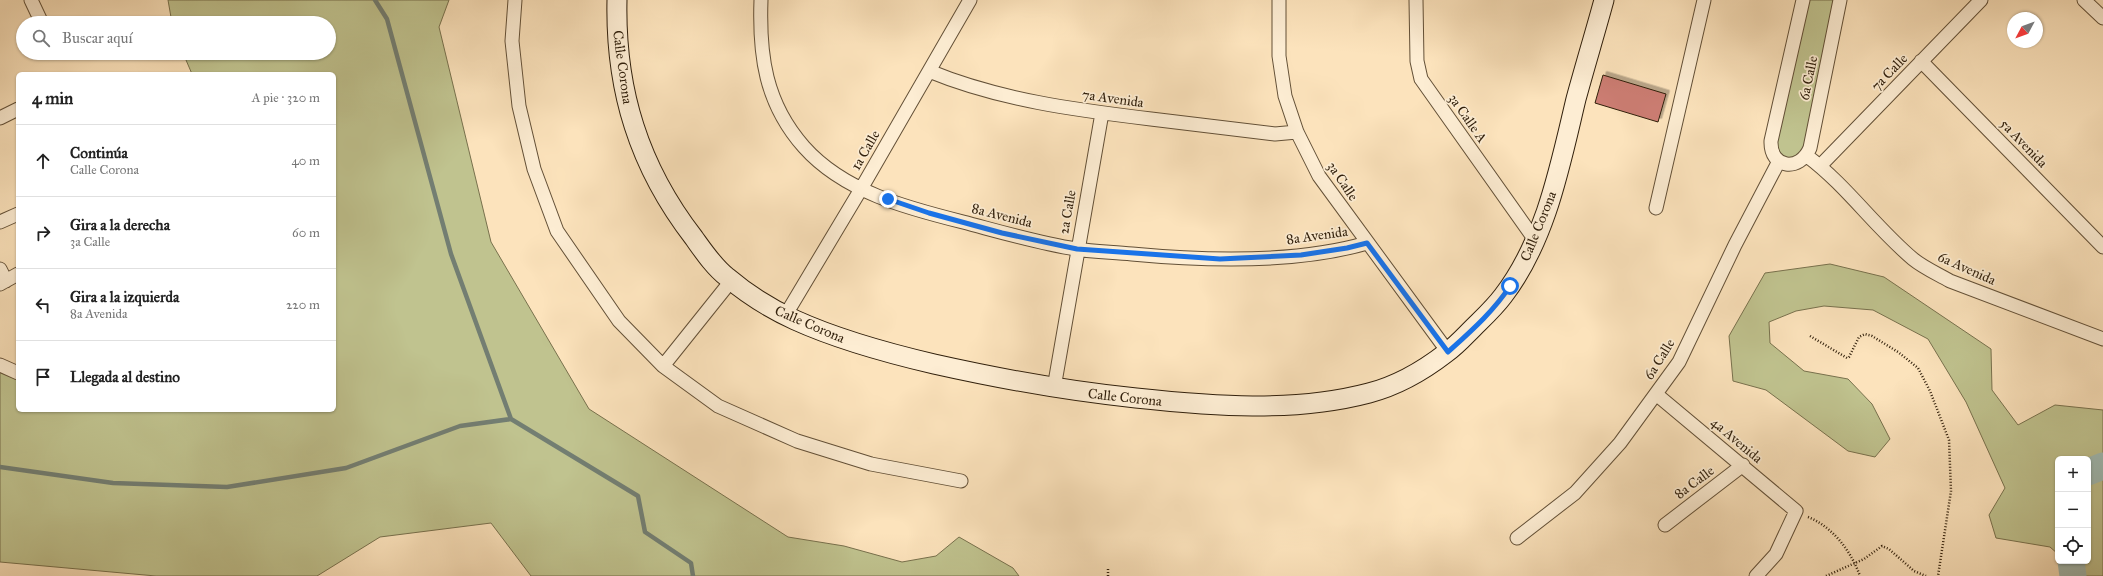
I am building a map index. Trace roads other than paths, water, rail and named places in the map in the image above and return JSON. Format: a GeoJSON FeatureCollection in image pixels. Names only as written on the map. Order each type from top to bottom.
{"type":"FeatureCollection","features":[{"type":"Feature","properties":{"kind":"street"},"geometry":{"type":"LineString","coordinates":[[31,0],[39,16]]}},
{"type":"Feature","properties":{"kind":"street"},"geometry":{"type":"LineString","coordinates":[[515,0],[512,41],[519,106],[534,169],[557,231],[619,321],[663,366],[718,406],[796,441],[871,464],[961,481]]}},
{"type":"Feature","properties":{"kind":"street","name":"Calle Corona"},"geometry":{"type":"LineString","coordinates":[[617,0],[616,28],[626,101],[637,137],[654,178],[669,205],[712,262],[731,281],[762,303],[785,316],[842,339],[886,353],[984,375],[1054,388],[1188,403],[1299,404],[1335,400],[1371,393],[1397,383],[1448,352],[1503,296],[1522,266],[1535,240],[1549,200],[1604,0]]}},
{"type":"Feature","properties":{"kind":"street","name":"8a Avenida"},"geometry":{"type":"LineString","coordinates":[[761,0],[760,34],[763,66],[771,94],[785,122],[804,147],[829,170],[861,189],[929,213],[1002,233],[1077,249],[1220,259],[1301,255],[1347,248],[1367,243]]}},
{"type":"Feature","properties":{"kind":"street","name":"1a Calle"},"geometry":{"type":"LineString","coordinates":[[785,316],[861,189],[970,0]]}},
{"type":"Feature","properties":{"kind":"street","name":"3a Calle"},"geometry":{"type":"LineString","coordinates":[[1279,0],[1279,56],[1285,96],[1297,132],[1319,176],[1448,352]]}},
{"type":"Feature","properties":{"kind":"street","name":"3a Calle A"},"geometry":{"type":"LineString","coordinates":[[1416,0],[1417,61],[1420,79],[1535,240]]}},
{"type":"Feature","properties":{"kind":"street"},"geometry":{"type":"LineString","coordinates":[[1656,208],[1704,0]]}},
{"type":"Feature","properties":{"kind":"street","name":"6a Calle"},"geometry":{"type":"LineString","coordinates":[[1517,538],[1575,493],[1620,443],[1679,362],[1735,245],[1779,161],[1772,152],[1772,137],[1803,0]]}},
{"type":"Feature","properties":{"kind":"street","name":"6a Calle"},"geometry":{"type":"LineString","coordinates":[[1807,156],[1810,148],[1840,0]]}},
{"type":"Feature","properties":{"kind":"street","name":"7a Calle"},"geometry":{"type":"LineString","coordinates":[[1820,166],[1982,0]]}},
{"type":"Feature","properties":{"kind":"street"},"geometry":{"type":"LineString","coordinates":[[2084,0],[2103,18]]}},
{"type":"Feature","properties":{"kind":"street","name":"5a Avenida"},"geometry":{"type":"LineString","coordinates":[[1921,61],[2103,247]]}},
{"type":"Feature","properties":{"kind":"street","name":"7a Avenida"},"geometry":{"type":"LineString","coordinates":[[929,71],[951,80],[1018,99],[1102,113],[1268,133],[1297,132]]}},
{"type":"Feature","properties":{"kind":"street"},"geometry":{"type":"LineString","coordinates":[[0,118],[16,110]]}},
{"type":"Feature","properties":{"kind":"street","name":"2a Calle"},"geometry":{"type":"LineString","coordinates":[[1054,388],[1077,249],[1102,113]]}},
{"type":"Feature","properties":{"kind":"street"},"geometry":{"type":"LineString","coordinates":[[1779,161],[1787,164],[1794,164],[1807,156]]}},
{"type":"Feature","properties":{"kind":"street","name":"6a Avenida"},"geometry":{"type":"LineString","coordinates":[[1807,156],[1820,166],[1883,231],[1914,259],[1931,271],[1950,281],[2103,338]]}},
{"type":"Feature","properties":{"kind":"street"},"geometry":{"type":"LineString","coordinates":[[0,222],[16,215]]}},
{"type":"Feature","properties":{"kind":"street"},"geometry":{"type":"LineString","coordinates":[[2,278],[16,274]]}},
{"type":"Feature","properties":{"kind":"street"},"geometry":{"type":"LineString","coordinates":[[663,366],[731,281]]}},
{"type":"Feature","properties":{"kind":"street"},"geometry":{"type":"LineString","coordinates":[[0,365],[16,372]]}},
{"type":"Feature","properties":{"kind":"street","name":"4a Avenida"},"geometry":{"type":"LineString","coordinates":[[1656,394],[1743,465],[1796,511],[1776,554],[1756,576]]}},
{"type":"Feature","properties":{"kind":"street","name":"8a Calle"},"geometry":{"type":"LineString","coordinates":[[1665,525],[1743,465]]}},
{"type":"Feature","properties":{"kind":"waterway"},"geometry":{"type":"LineString","coordinates":[[375,0],[387,19],[451,254],[511,419],[638,496],[645,532],[691,563],[693,576]]}},
{"type":"Feature","properties":{"kind":"waterway"},"geometry":{"type":"LineString","coordinates":[[0,467],[113,483],[227,487],[346,468],[460,426],[511,419]]}},
{"type":"Feature","properties":{"kind":"waterway"},"geometry":{"type":"LineString","coordinates":[[2091,471],[2103,466]]}},
{"type":"Feature","properties":{"kind":"waterway"},"geometry":{"type":"LineString","coordinates":[[2071,564],[2073,576]]}}]}
